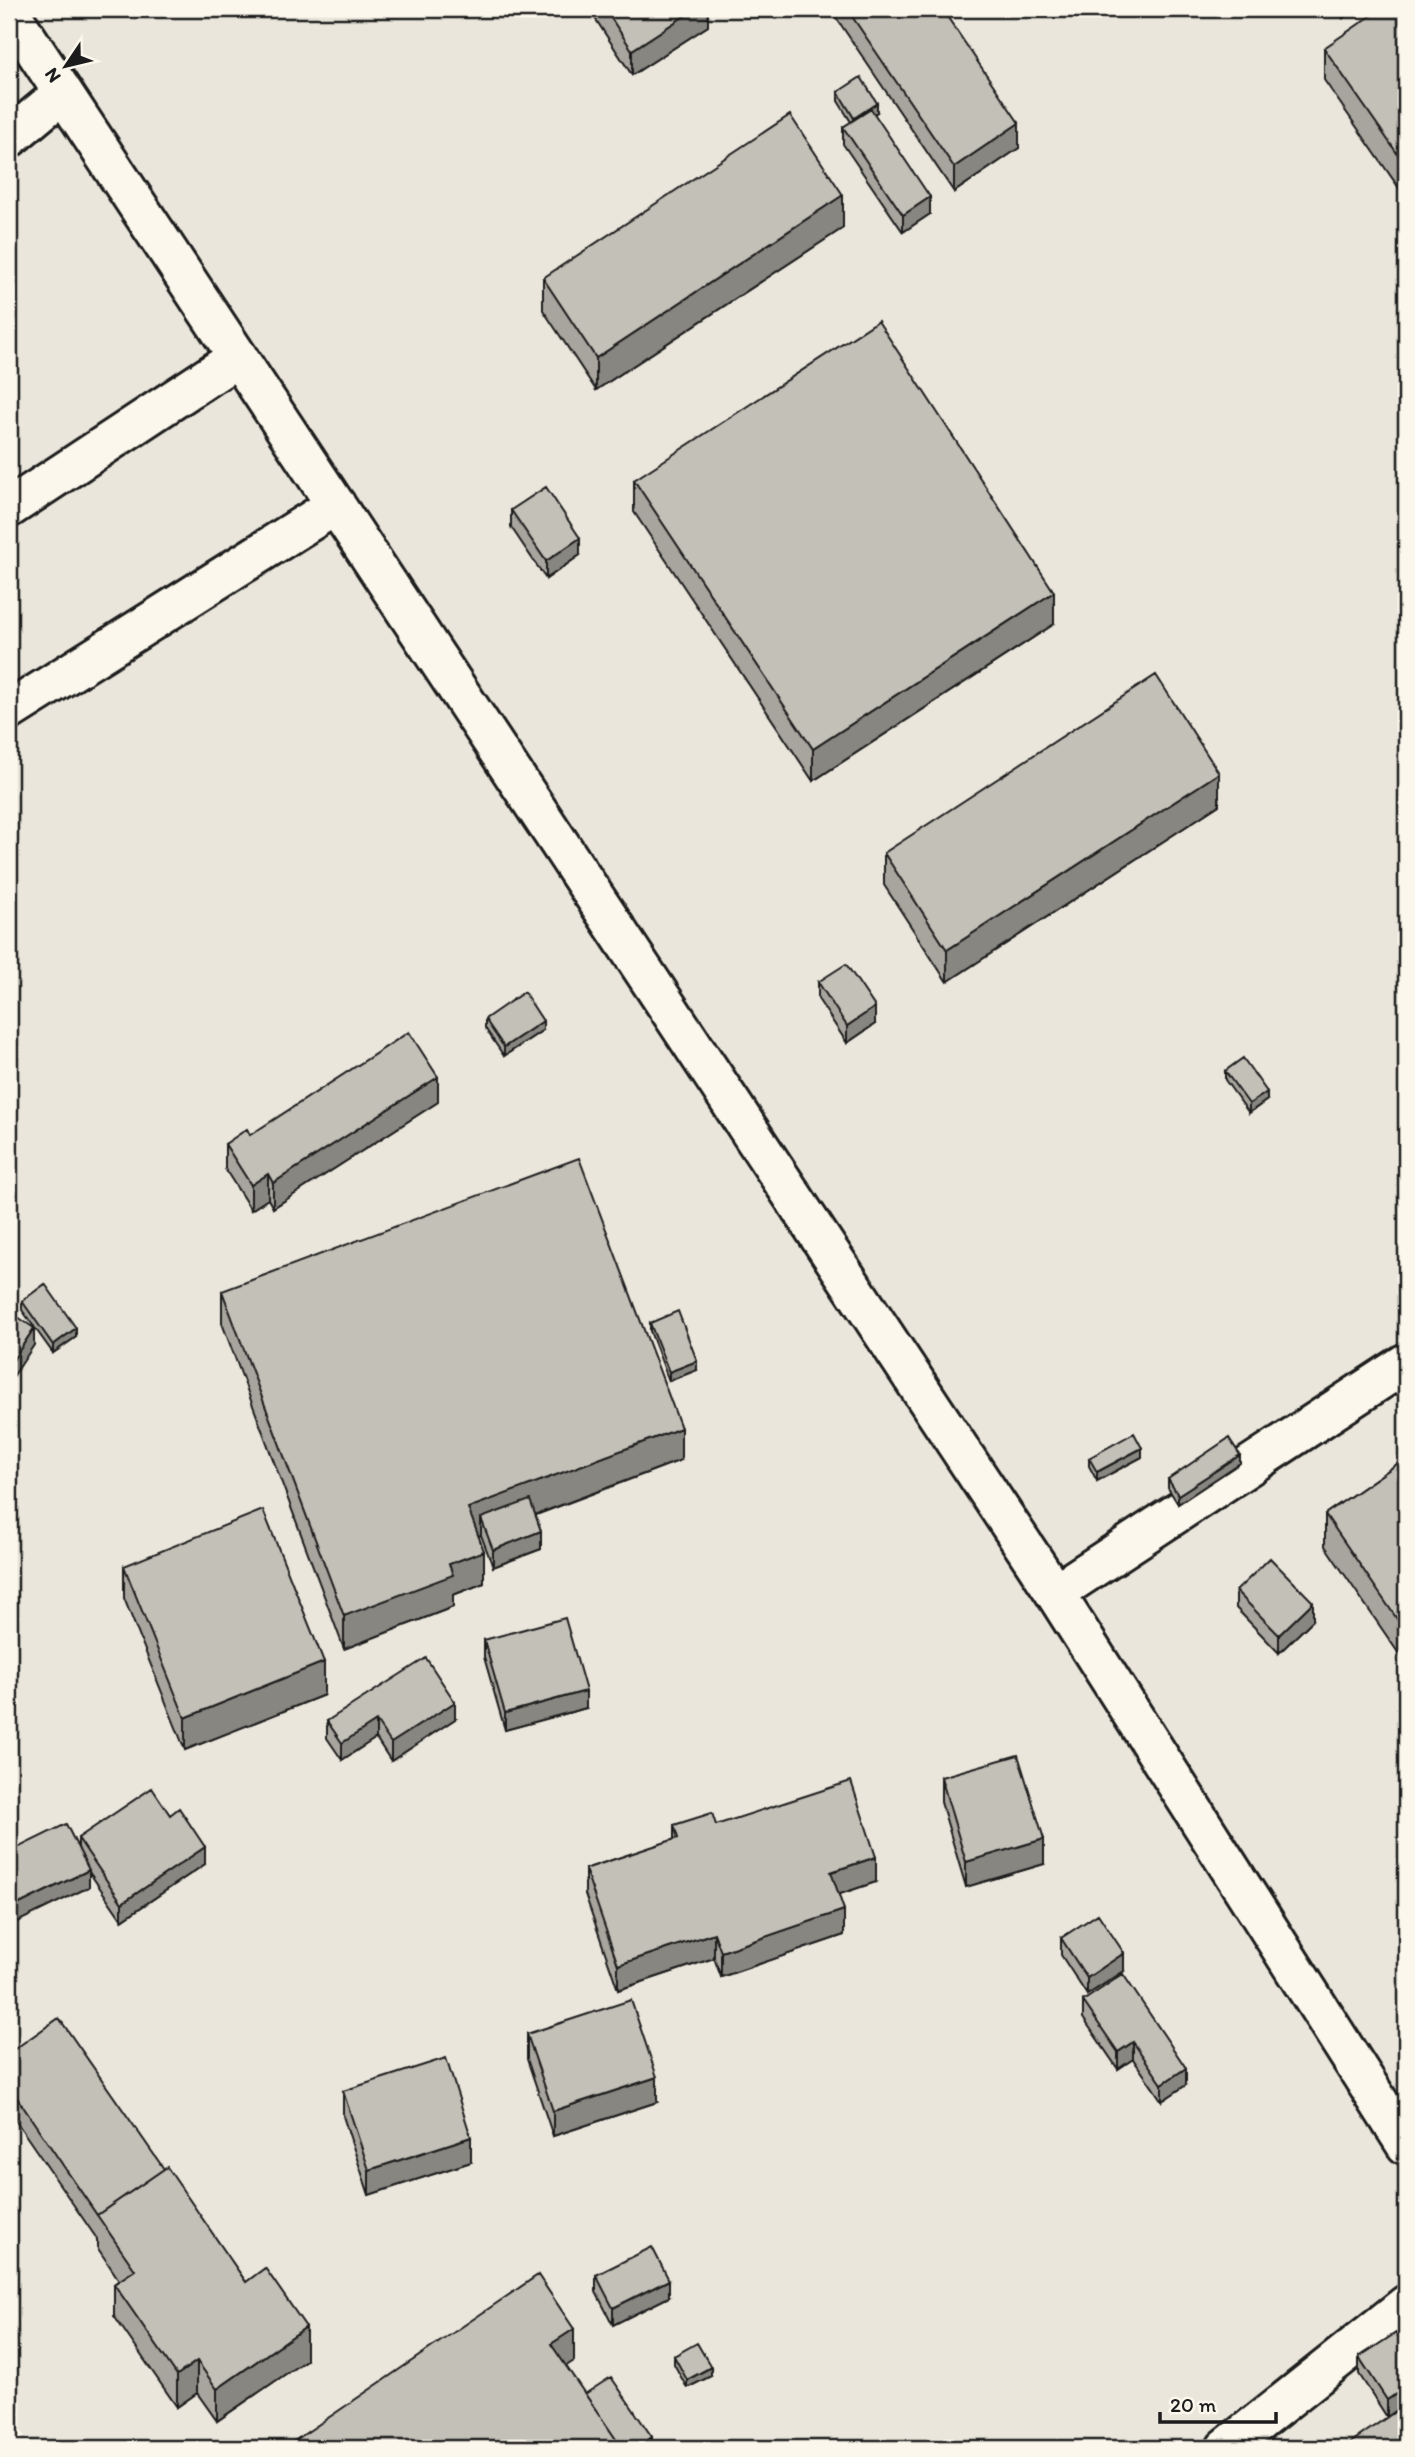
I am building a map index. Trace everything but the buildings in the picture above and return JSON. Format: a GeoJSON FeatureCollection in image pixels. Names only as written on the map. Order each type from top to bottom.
{"type":"FeatureCollection","features":[{"type":"Feature","properties":{"kind":"street"},"geometry":{"type":"LineString","coordinates":[[9,11],[1055,1593],[1406,2145]]}},
{"type":"Feature","properties":{"kind":"street"},"geometry":{"type":"LineString","coordinates":[[9,138],[63,93]]}},
{"type":"Feature","properties":{"kind":"street"},"geometry":{"type":"LineString","coordinates":[[9,508],[238,357]]}},
{"type":"Feature","properties":{"kind":"street"},"geometry":{"type":"LineString","coordinates":[[9,710],[336,505]]}},
{"type":"Feature","properties":{"kind":"street"},"geometry":{"type":"LineString","coordinates":[[1055,1593],[1406,1363]]}},
{"type":"Feature","properties":{"kind":"street"},"geometry":{"type":"LineString","coordinates":[[1226,2448],[1406,2305]]}},
{"type":"Feature","properties":{"kind":"shaded area"},"geometry":{"type":"Polygon","coordinates":[[[9,9],[1406,9],[1406,2448],[33,2448],[9,2414],[9,9]]]}}]}
